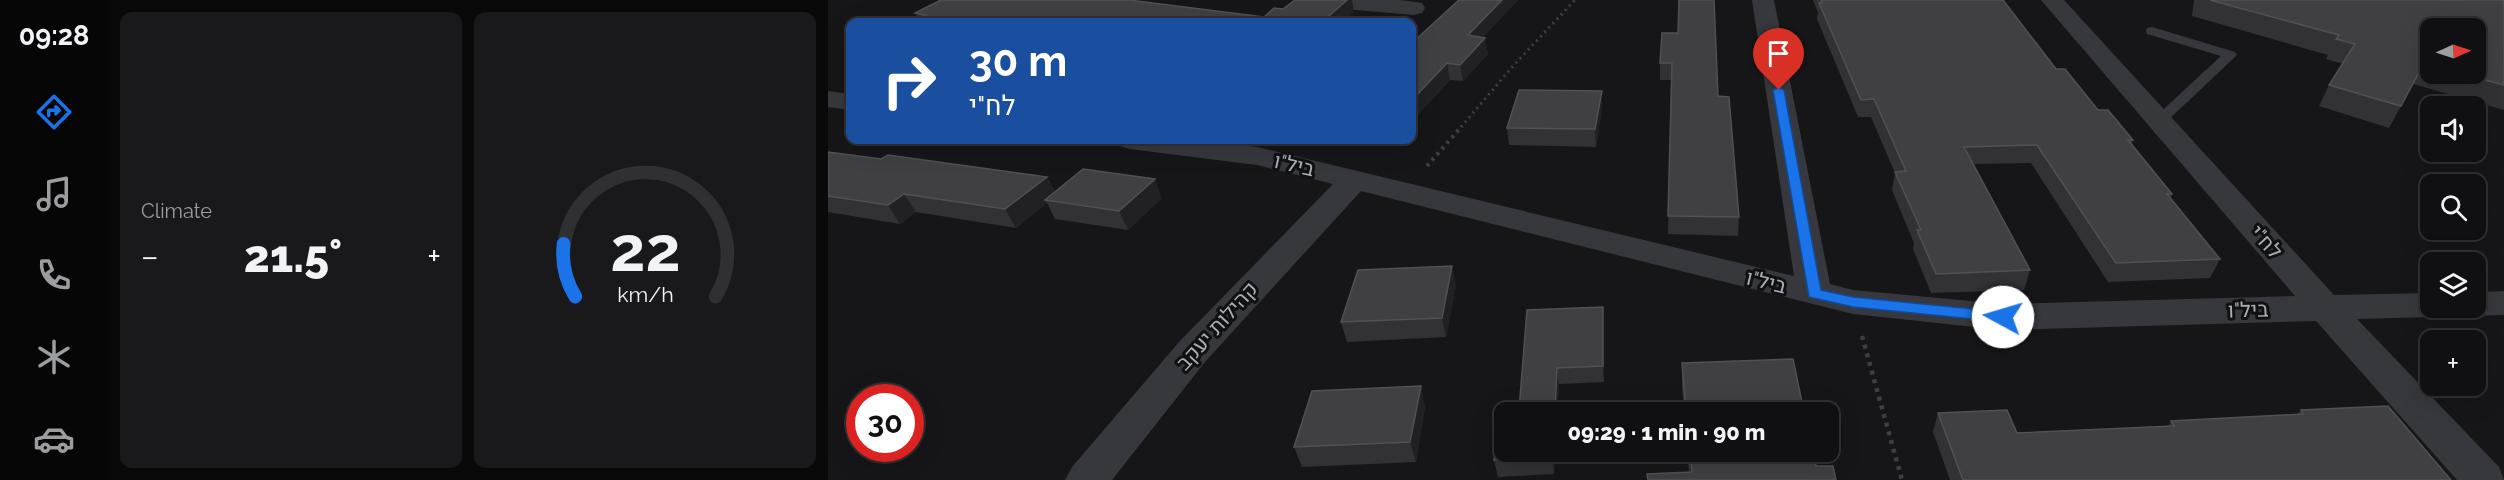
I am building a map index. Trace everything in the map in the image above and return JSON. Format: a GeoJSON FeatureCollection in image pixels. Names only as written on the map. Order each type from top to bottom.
{"type":"FeatureCollection","features":[{"type":"Feature","properties":{"kind":"street"},"geometry":{"type":"LineString","coordinates":[[1320,0],[1412,10]]}},
{"type":"Feature","properties":{"kind":"street"},"geometry":{"type":"LineString","coordinates":[[1763,0],[1814,294]]}},
{"type":"Feature","properties":{"kind":"street","name":"לח\"י"},"geometry":{"type":"LineString","coordinates":[[2052,0],[2325,308],[2484,480]]}},
{"type":"Feature","properties":{"kind":"street"},"geometry":{"type":"LineString","coordinates":[[828,99],[846,101]]}},
{"type":"Feature","properties":{"kind":"street","name":"ביל\"ו"},"geometry":{"type":"LineString","coordinates":[[1198,144],[1266,148],[1355,179],[1853,302],[2003,317],[2420,305]]}},
{"type":"Feature","properties":{"kind":"street","name":"קהילות יעקב"},"geometry":{"type":"LineString","coordinates":[[1087,480],[1192,352],[1355,179]]}},
{"type":"Feature","properties":{"kind":"street"},"geometry":{"type":"LineString","coordinates":[[2486,304],[2504,303]]}},
{"type":"Feature","properties":{"kind":"lane"},"geometry":{"type":"LineString","coordinates":[[2152,31],[2230,55],[2159,121]]}},
{"type":"Feature","properties":{"kind":"path"},"geometry":{"type":"LineString","coordinates":[[1405,192],[1514,65],[1575,0]]}},
{"type":"Feature","properties":{"kind":"path"},"geometry":{"type":"LineString","coordinates":[[1853,302],[1902,480]]}},
{"type":"Feature","properties":{"kind":"building"},"geometry":{"type":"Polygon","coordinates":[[[941,0],[1129,0],[1264,17],[1274,8],[1283,9],[1295,0],[1347,0],[1327,18],[919,18],[925,15],[915,13],[941,0]]]}},
{"type":"Feature","properties":{"kind":"building"},"geometry":{"type":"Polygon","coordinates":[[[1459,0],[1502,0],[1468,35],[1485,38],[1460,65],[1447,63],[1416,96],[1416,39],[1459,0]]]}},
{"type":"Feature","properties":{"kind":"building"},"geometry":{"type":"Polygon","coordinates":[[[1679,0],[1714,0],[1718,96],[1729,97],[1739,217],[1668,216],[1672,63],[1660,63],[1662,33],[1678,33],[1679,0]]]}},
{"type":"Feature","properties":{"kind":"building"},"geometry":{"type":"Polygon","coordinates":[[[1821,0],[2003,0],[2056,69],[2065,69],[2098,110],[2108,110],[2133,140],[2128,140],[2172,194],[2167,194],[2220,259],[2116,263],[2037,145],[1964,147],[2030,270],[1936,274],[1917,230],[1921,230],[1895,172],[1906,171],[1874,99],[1861,100],[1819,3],[1822,3],[1821,0]]]}},
{"type":"Feature","properties":{"kind":"building"},"geometry":{"type":"Polygon","coordinates":[[[2210,0],[2504,0],[2504,85],[2486,80],[2486,18],[2420,18],[2420,70],[2401,106],[2329,85],[2355,44],[2336,39],[2339,35],[2210,0]]]}},
{"type":"Feature","properties":{"kind":"building"},"geometry":{"type":"Polygon","coordinates":[[[1519,90],[1602,91],[1595,129],[1507,128],[1519,90]]]}},
{"type":"Feature","properties":{"kind":"building"},"geometry":{"type":"Polygon","coordinates":[[[828,152],[881,159],[888,155],[1047,177],[1005,209],[904,194],[888,205],[828,196],[828,152]]]}},
{"type":"Feature","properties":{"kind":"building"},"geometry":{"type":"Polygon","coordinates":[[[1083,169],[1155,179],[1119,211],[1045,200],[1083,169]]]}},
{"type":"Feature","properties":{"kind":"building"},"geometry":{"type":"Polygon","coordinates":[[[1452,266],[1442,318],[1341,322],[1358,270],[1452,266]]]}},
{"type":"Feature","properties":{"kind":"building"},"geometry":{"type":"Polygon","coordinates":[[[1603,307],[1603,366],[1557,368],[1555,402],[1520,402],[1527,310],[1603,307]]]}},
{"type":"Feature","properties":{"kind":"building"},"geometry":{"type":"Polygon","coordinates":[[[1793,359],[1802,402],[1685,402],[1682,363],[1793,359]]]}},
{"type":"Feature","properties":{"kind":"building"},"geometry":{"type":"Polygon","coordinates":[[[1421,386],[1410,442],[1294,447],[1312,391],[1421,386]]]}},
{"type":"Feature","properties":{"kind":"building"},"geometry":{"type":"Polygon","coordinates":[[[2388,406],[2451,480],[1963,480],[1938,413],[2007,410],[2017,433],[2174,426],[2171,421],[2303,414],[2301,410],[2388,406]]]}},
{"type":"Feature","properties":{"kind":"building"},"geometry":{"type":"Polygon","coordinates":[[[1691,462],[1815,462],[1816,466],[1833,466],[1836,480],[1648,480],[1647,474],[1692,472],[1691,462]]]}},
{"type":"Feature","properties":{"kind":"route"},"geometry":{"type":"LineString","coordinates":[[1779,90],[1814,294],[1853,302],[2003,317]]}}]}
